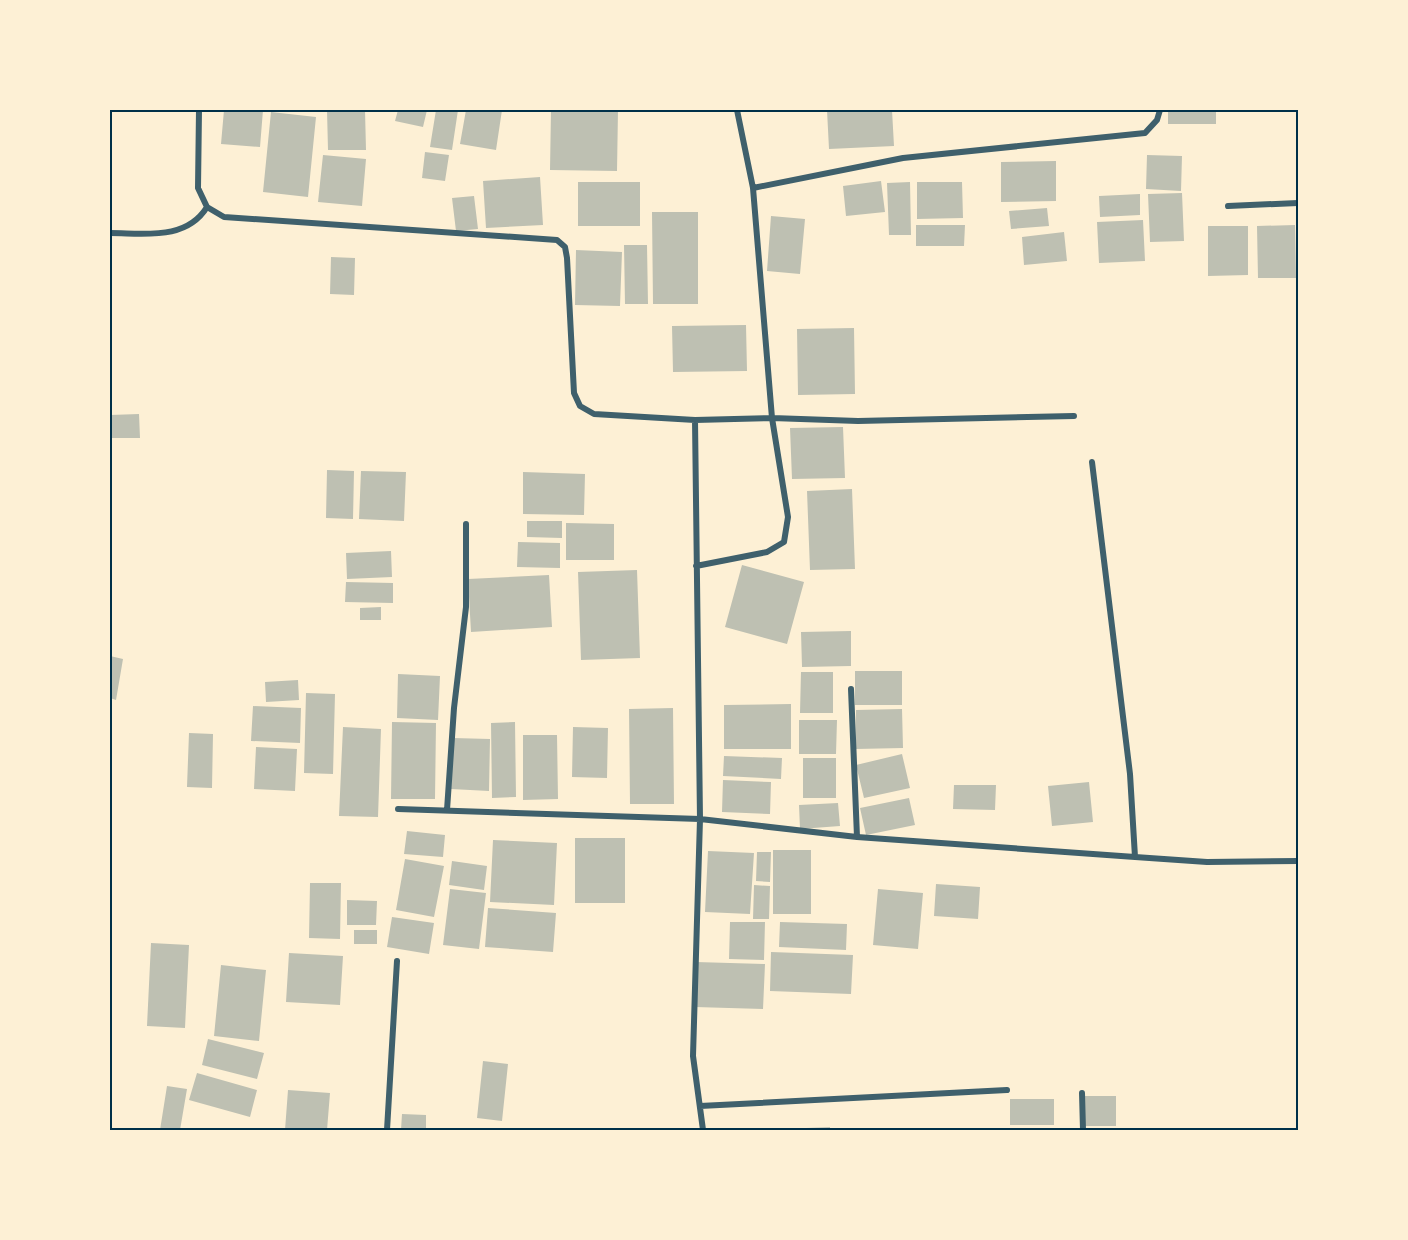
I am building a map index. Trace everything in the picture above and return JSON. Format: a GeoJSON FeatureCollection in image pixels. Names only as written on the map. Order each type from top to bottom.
{"type":"FeatureCollection","features":[{"type":"Feature","properties":{"kind":"street"},"geometry":{"type":"LineString","coordinates":[[199,110],[198,188],[207,207],[224,217],[557,240],[564,247],[567,258],[574,393],[580,406],[594,414],[695,420],[772,418],[858,421],[1074,416]]}},
{"type":"Feature","properties":{"kind":"street"},"geometry":{"type":"LineString","coordinates":[[696,566],[767,552],[784,542],[788,517],[772,418],[753,188],[737,110]]}},
{"type":"Feature","properties":{"kind":"street"},"geometry":{"type":"LineString","coordinates":[[753,188],[903,158],[1145,133],[1157,120],[1160,110]]}},
{"type":"Feature","properties":{"kind":"street"},"geometry":{"type":"LineString","coordinates":[[1228,206],[1299,203]]}},
{"type":"Feature","properties":{"kind":"street"},"geometry":{"type":"LineString","coordinates":[[110,233],[160,233],[183,229],[199,219],[207,207]]}},
{"type":"Feature","properties":{"kind":"street"},"geometry":{"type":"LineString","coordinates":[[695,420],[700,819],[693,1056],[703,1131]]}},
{"type":"Feature","properties":{"kind":"street"},"geometry":{"type":"LineString","coordinates":[[1092,462],[1130,774],[1135,857]]}},
{"type":"Feature","properties":{"kind":"street"},"geometry":{"type":"LineString","coordinates":[[447,810],[453,708],[466,608],[466,524]]}},
{"type":"Feature","properties":{"kind":"street"},"geometry":{"type":"LineString","coordinates":[[851,689],[857,837]]}},
{"type":"Feature","properties":{"kind":"street"},"geometry":{"type":"LineString","coordinates":[[398,809],[700,819],[857,837],[1135,857],[1207,862],[1299,861]]}},
{"type":"Feature","properties":{"kind":"street"},"geometry":{"type":"LineString","coordinates":[[387,1131],[397,961]]}},
{"type":"Feature","properties":{"kind":"street"},"geometry":{"type":"LineString","coordinates":[[700,1106],[1007,1090]]}},
{"type":"Feature","properties":{"kind":"street"},"geometry":{"type":"LineString","coordinates":[[1082,1093],[1083,1131]]}},
{"type":"Feature","properties":{"kind":"building"},"geometry":{"type":"Polygon","coordinates":[[[224,110],[263,110],[260,147],[221,144],[224,110]]]}},
{"type":"Feature","properties":{"kind":"building"},"geometry":{"type":"Polygon","coordinates":[[[327,110],[365,110],[366,150],[328,150],[327,110]]]}},
{"type":"Feature","properties":{"kind":"building"},"geometry":{"type":"Polygon","coordinates":[[[398,110],[427,110],[423,127],[395,121],[398,110]]]}},
{"type":"Feature","properties":{"kind":"building"},"geometry":{"type":"Polygon","coordinates":[[[436,110],[458,110],[452,150],[430,147],[436,110]]]}},
{"type":"Feature","properties":{"kind":"building"},"geometry":{"type":"Polygon","coordinates":[[[466,110],[502,110],[496,150],[460,144],[466,110]]]}},
{"type":"Feature","properties":{"kind":"building"},"geometry":{"type":"Polygon","coordinates":[[[551,110],[618,110],[617,171],[550,170],[551,110]]]}},
{"type":"Feature","properties":{"kind":"building"},"geometry":{"type":"Polygon","coordinates":[[[827,110],[892,110],[894,146],[829,149],[827,110]]]}},
{"type":"Feature","properties":{"kind":"building"},"geometry":{"type":"Polygon","coordinates":[[[1106,110],[1142,110],[1142,112],[1106,112],[1106,110]]]}},
{"type":"Feature","properties":{"kind":"building"},"geometry":{"type":"Polygon","coordinates":[[[1168,110],[1216,110],[1216,124],[1168,124],[1168,110]]]}},
{"type":"Feature","properties":{"kind":"building"},"geometry":{"type":"Polygon","coordinates":[[[271,112],[316,117],[308,197],[263,192],[271,112]]]}},
{"type":"Feature","properties":{"kind":"building"},"geometry":{"type":"Polygon","coordinates":[[[425,152],[449,155],[445,181],[422,178],[425,152]]]}},
{"type":"Feature","properties":{"kind":"building"},"geometry":{"type":"Polygon","coordinates":[[[323,155],[366,159],[362,206],[318,202],[323,155]]]}},
{"type":"Feature","properties":{"kind":"building"},"geometry":{"type":"Polygon","coordinates":[[[1147,155],[1182,156],[1181,191],[1146,189],[1147,155]]]}},
{"type":"Feature","properties":{"kind":"building"},"geometry":{"type":"Polygon","coordinates":[[[1056,161],[1056,201],[1001,202],[1001,162],[1056,161]]]}},
{"type":"Feature","properties":{"kind":"building"},"geometry":{"type":"Polygon","coordinates":[[[540,177],[543,225],[486,228],[483,181],[540,177]]]}},
{"type":"Feature","properties":{"kind":"building"},"geometry":{"type":"Polygon","coordinates":[[[881,181],[885,212],[846,216],[843,186],[881,181]]]}},
{"type":"Feature","properties":{"kind":"building"},"geometry":{"type":"Polygon","coordinates":[[[578,182],[640,182],[640,226],[578,226],[578,182]]]}},
{"type":"Feature","properties":{"kind":"building"},"geometry":{"type":"Polygon","coordinates":[[[910,182],[911,235],[889,235],[887,183],[910,182]]]}},
{"type":"Feature","properties":{"kind":"building"},"geometry":{"type":"Polygon","coordinates":[[[917,182],[962,182],[963,218],[917,219],[917,182]]]}},
{"type":"Feature","properties":{"kind":"building"},"geometry":{"type":"Polygon","coordinates":[[[1182,193],[1184,241],[1150,242],[1148,194],[1182,193]]]}},
{"type":"Feature","properties":{"kind":"building"},"geometry":{"type":"Polygon","coordinates":[[[1140,194],[1140,215],[1100,217],[1099,196],[1140,194]]]}},
{"type":"Feature","properties":{"kind":"building"},"geometry":{"type":"Polygon","coordinates":[[[474,196],[478,229],[456,231],[452,198],[474,196]]]}},
{"type":"Feature","properties":{"kind":"building"},"geometry":{"type":"Polygon","coordinates":[[[1047,208],[1049,226],[1011,229],[1009,211],[1047,208]]]}},
{"type":"Feature","properties":{"kind":"building"},"geometry":{"type":"Polygon","coordinates":[[[652,212],[698,212],[698,304],[653,304],[652,212]]]}},
{"type":"Feature","properties":{"kind":"building"},"geometry":{"type":"Polygon","coordinates":[[[771,216],[805,219],[800,274],[767,271],[771,216]]]}},
{"type":"Feature","properties":{"kind":"building"},"geometry":{"type":"Polygon","coordinates":[[[1143,220],[1145,261],[1099,263],[1097,222],[1143,220]]]}},
{"type":"Feature","properties":{"kind":"building"},"geometry":{"type":"Polygon","coordinates":[[[916,225],[965,225],[964,246],[916,246],[916,225]]]}},
{"type":"Feature","properties":{"kind":"building"},"geometry":{"type":"Polygon","coordinates":[[[1295,225],[1296,278],[1258,278],[1257,226],[1295,225]]]}},
{"type":"Feature","properties":{"kind":"building"},"geometry":{"type":"Polygon","coordinates":[[[1208,226],[1248,226],[1248,275],[1208,276],[1208,226]]]}},
{"type":"Feature","properties":{"kind":"building"},"geometry":{"type":"Polygon","coordinates":[[[1064,232],[1067,261],[1024,265],[1022,237],[1064,232]]]}},
{"type":"Feature","properties":{"kind":"building"},"geometry":{"type":"Polygon","coordinates":[[[624,245],[647,245],[648,304],[625,304],[624,245]]]}},
{"type":"Feature","properties":{"kind":"building"},"geometry":{"type":"Polygon","coordinates":[[[576,250],[622,252],[620,306],[575,305],[576,250]]]}},
{"type":"Feature","properties":{"kind":"building"},"geometry":{"type":"Polygon","coordinates":[[[331,257],[355,258],[354,295],[330,294],[331,257]]]}},
{"type":"Feature","properties":{"kind":"building"},"geometry":{"type":"Polygon","coordinates":[[[746,325],[747,371],[673,372],[672,326],[746,325]]]}},
{"type":"Feature","properties":{"kind":"building"},"geometry":{"type":"Polygon","coordinates":[[[854,328],[855,394],[798,395],[797,329],[854,328]]]}},
{"type":"Feature","properties":{"kind":"building"},"geometry":{"type":"Polygon","coordinates":[[[139,414],[140,438],[110,438],[110,415],[139,414]]]}},
{"type":"Feature","properties":{"kind":"building"},"geometry":{"type":"Polygon","coordinates":[[[843,427],[845,478],[792,479],[790,428],[843,427]]]}},
{"type":"Feature","properties":{"kind":"building"},"geometry":{"type":"Polygon","coordinates":[[[327,470],[354,471],[353,519],[326,518],[327,470]]]}},
{"type":"Feature","properties":{"kind":"building"},"geometry":{"type":"Polygon","coordinates":[[[361,471],[406,472],[404,521],[359,519],[361,471]]]}},
{"type":"Feature","properties":{"kind":"building"},"geometry":{"type":"Polygon","coordinates":[[[523,472],[585,474],[584,515],[523,514],[523,472]]]}},
{"type":"Feature","properties":{"kind":"building"},"geometry":{"type":"Polygon","coordinates":[[[852,489],[855,569],[810,570],[807,491],[852,489]]]}},
{"type":"Feature","properties":{"kind":"building"},"geometry":{"type":"Polygon","coordinates":[[[527,521],[562,521],[562,538],[527,537],[527,521]]]}},
{"type":"Feature","properties":{"kind":"building"},"geometry":{"type":"Polygon","coordinates":[[[566,523],[614,524],[614,560],[566,560],[566,523]]]}},
{"type":"Feature","properties":{"kind":"building"},"geometry":{"type":"Polygon","coordinates":[[[518,542],[560,543],[560,568],[517,567],[518,542]]]}},
{"type":"Feature","properties":{"kind":"building"},"geometry":{"type":"Polygon","coordinates":[[[391,551],[392,577],[347,579],[346,553],[391,551]]]}},
{"type":"Feature","properties":{"kind":"building"},"geometry":{"type":"Polygon","coordinates":[[[742,565],[804,582],[787,644],[725,627],[742,565]]]}},
{"type":"Feature","properties":{"kind":"building"},"geometry":{"type":"Polygon","coordinates":[[[637,570],[640,658],[581,660],[578,572],[637,570]]]}},
{"type":"Feature","properties":{"kind":"building"},"geometry":{"type":"Polygon","coordinates":[[[549,575],[552,627],[471,632],[468,579],[549,575]]]}},
{"type":"Feature","properties":{"kind":"building"},"geometry":{"type":"Polygon","coordinates":[[[346,582],[393,583],[393,603],[345,602],[346,582]]]}},
{"type":"Feature","properties":{"kind":"building"},"geometry":{"type":"Polygon","coordinates":[[[381,607],[381,620],[360,620],[360,608],[381,607]]]}},
{"type":"Feature","properties":{"kind":"building"},"geometry":{"type":"Polygon","coordinates":[[[851,631],[851,666],[802,667],[801,632],[851,631]]]}},
{"type":"Feature","properties":{"kind":"building"},"geometry":{"type":"Polygon","coordinates":[[[110,656],[123,659],[116,700],[110,698],[110,656]]]}},
{"type":"Feature","properties":{"kind":"building"},"geometry":{"type":"Polygon","coordinates":[[[855,671],[902,671],[902,705],[855,705],[855,671]]]}},
{"type":"Feature","properties":{"kind":"building"},"geometry":{"type":"Polygon","coordinates":[[[801,672],[833,672],[833,713],[800,713],[801,672]]]}},
{"type":"Feature","properties":{"kind":"building"},"geometry":{"type":"Polygon","coordinates":[[[398,674],[440,676],[438,720],[397,718],[398,674]]]}},
{"type":"Feature","properties":{"kind":"building"},"geometry":{"type":"Polygon","coordinates":[[[298,680],[299,700],[266,702],[265,682],[298,680]]]}},
{"type":"Feature","properties":{"kind":"building"},"geometry":{"type":"Polygon","coordinates":[[[306,693],[335,694],[333,774],[304,773],[306,693]]]}},
{"type":"Feature","properties":{"kind":"building"},"geometry":{"type":"Polygon","coordinates":[[[791,704],[791,749],[724,749],[724,705],[791,704]]]}},
{"type":"Feature","properties":{"kind":"building"},"geometry":{"type":"Polygon","coordinates":[[[253,706],[301,708],[300,743],[251,741],[253,706]]]}},
{"type":"Feature","properties":{"kind":"building"},"geometry":{"type":"Polygon","coordinates":[[[673,708],[674,804],[630,804],[629,709],[673,708]]]}},
{"type":"Feature","properties":{"kind":"building"},"geometry":{"type":"Polygon","coordinates":[[[902,709],[903,748],[856,749],[856,710],[902,709]]]}},
{"type":"Feature","properties":{"kind":"building"},"geometry":{"type":"Polygon","coordinates":[[[799,720],[837,720],[836,754],[799,754],[799,720]]]}},
{"type":"Feature","properties":{"kind":"building"},"geometry":{"type":"Polygon","coordinates":[[[392,722],[436,723],[435,799],[391,799],[392,722]]]}},
{"type":"Feature","properties":{"kind":"building"},"geometry":{"type":"Polygon","coordinates":[[[515,722],[516,797],[492,798],[491,723],[515,722]]]}},
{"type":"Feature","properties":{"kind":"building"},"geometry":{"type":"Polygon","coordinates":[[[343,727],[381,729],[378,817],[339,816],[343,727]]]}},
{"type":"Feature","properties":{"kind":"building"},"geometry":{"type":"Polygon","coordinates":[[[573,727],[608,728],[607,778],[572,777],[573,727]]]}},
{"type":"Feature","properties":{"kind":"building"},"geometry":{"type":"Polygon","coordinates":[[[189,733],[213,734],[212,788],[187,787],[189,733]]]}},
{"type":"Feature","properties":{"kind":"building"},"geometry":{"type":"Polygon","coordinates":[[[523,735],[557,735],[558,799],[523,800],[523,735]]]}},
{"type":"Feature","properties":{"kind":"building"},"geometry":{"type":"Polygon","coordinates":[[[453,738],[490,739],[489,791],[451,789],[453,738]]]}},
{"type":"Feature","properties":{"kind":"building"},"geometry":{"type":"Polygon","coordinates":[[[256,747],[297,749],[295,791],[254,789],[256,747]]]}},
{"type":"Feature","properties":{"kind":"building"},"geometry":{"type":"Polygon","coordinates":[[[902,754],[910,788],[864,798],[856,765],[902,754]]]}},
{"type":"Feature","properties":{"kind":"building"},"geometry":{"type":"Polygon","coordinates":[[[724,756],[782,758],[781,779],[723,776],[724,756]]]}},
{"type":"Feature","properties":{"kind":"building"},"geometry":{"type":"Polygon","coordinates":[[[803,758],[836,758],[836,798],[803,798],[803,758]]]}},
{"type":"Feature","properties":{"kind":"building"},"geometry":{"type":"Polygon","coordinates":[[[723,780],[771,782],[770,814],[722,812],[723,780]]]}},
{"type":"Feature","properties":{"kind":"building"},"geometry":{"type":"Polygon","coordinates":[[[1089,782],[1093,822],[1052,826],[1048,786],[1089,782]]]}},
{"type":"Feature","properties":{"kind":"building"},"geometry":{"type":"Polygon","coordinates":[[[954,785],[996,785],[995,810],[953,809],[954,785]]]}},
{"type":"Feature","properties":{"kind":"building"},"geometry":{"type":"Polygon","coordinates":[[[909,798],[915,825],[866,835],[860,808],[909,798]]]}},
{"type":"Feature","properties":{"kind":"building"},"geometry":{"type":"Polygon","coordinates":[[[838,803],[840,826],[800,829],[799,805],[838,803]]]}},
{"type":"Feature","properties":{"kind":"building"},"geometry":{"type":"Polygon","coordinates":[[[407,831],[445,835],[443,857],[404,854],[407,831]]]}},
{"type":"Feature","properties":{"kind":"building"},"geometry":{"type":"Polygon","coordinates":[[[575,838],[625,838],[625,903],[575,903],[575,838]]]}},
{"type":"Feature","properties":{"kind":"building"},"geometry":{"type":"Polygon","coordinates":[[[493,840],[557,843],[554,905],[490,902],[493,840]]]}},
{"type":"Feature","properties":{"kind":"building"},"geometry":{"type":"Polygon","coordinates":[[[773,850],[811,850],[811,914],[773,914],[773,850]]]}},
{"type":"Feature","properties":{"kind":"building"},"geometry":{"type":"Polygon","coordinates":[[[708,851],[754,853],[750,914],[705,912],[708,851]]]}},
{"type":"Feature","properties":{"kind":"building"},"geometry":{"type":"Polygon","coordinates":[[[757,852],[771,852],[770,882],[756,881],[757,852]]]}},
{"type":"Feature","properties":{"kind":"building"},"geometry":{"type":"Polygon","coordinates":[[[405,859],[444,866],[434,917],[396,910],[405,859]]]}},
{"type":"Feature","properties":{"kind":"building"},"geometry":{"type":"Polygon","coordinates":[[[452,861],[487,866],[484,890],[449,885],[452,861]]]}},
{"type":"Feature","properties":{"kind":"building"},"geometry":{"type":"Polygon","coordinates":[[[310,883],[341,883],[340,939],[309,938],[310,883]]]}},
{"type":"Feature","properties":{"kind":"building"},"geometry":{"type":"Polygon","coordinates":[[[936,884],[980,887],[978,919],[934,916],[936,884]]]}},
{"type":"Feature","properties":{"kind":"building"},"geometry":{"type":"Polygon","coordinates":[[[754,885],[770,886],[769,919],[753,919],[754,885]]]}},
{"type":"Feature","properties":{"kind":"building"},"geometry":{"type":"Polygon","coordinates":[[[450,889],[486,893],[479,949],[443,945],[450,889]]]}},
{"type":"Feature","properties":{"kind":"building"},"geometry":{"type":"Polygon","coordinates":[[[878,889],[923,893],[918,949],[873,945],[878,889]]]}},
{"type":"Feature","properties":{"kind":"building"},"geometry":{"type":"Polygon","coordinates":[[[347,900],[377,901],[376,925],[347,925],[347,900]]]}},
{"type":"Feature","properties":{"kind":"building"},"geometry":{"type":"Polygon","coordinates":[[[488,908],[556,913],[553,952],[485,947],[488,908]]]}},
{"type":"Feature","properties":{"kind":"building"},"geometry":{"type":"Polygon","coordinates":[[[392,917],[434,923],[429,954],[387,947],[392,917]]]}},
{"type":"Feature","properties":{"kind":"building"},"geometry":{"type":"Polygon","coordinates":[[[730,922],[765,922],[764,960],[729,959],[730,922]]]}},
{"type":"Feature","properties":{"kind":"building"},"geometry":{"type":"Polygon","coordinates":[[[780,922],[847,924],[846,950],[779,947],[780,922]]]}},
{"type":"Feature","properties":{"kind":"building"},"geometry":{"type":"Polygon","coordinates":[[[354,930],[377,930],[377,944],[354,944],[354,930]]]}},
{"type":"Feature","properties":{"kind":"building"},"geometry":{"type":"Polygon","coordinates":[[[151,943],[189,945],[185,1028],[147,1026],[151,943]]]}},
{"type":"Feature","properties":{"kind":"building"},"geometry":{"type":"Polygon","coordinates":[[[771,952],[853,955],[851,994],[770,991],[771,952]]]}},
{"type":"Feature","properties":{"kind":"building"},"geometry":{"type":"Polygon","coordinates":[[[289,953],[343,956],[340,1005],[286,1002],[289,953]]]}},
{"type":"Feature","properties":{"kind":"building"},"geometry":{"type":"Polygon","coordinates":[[[696,962],[765,964],[763,1009],[695,1007],[696,962]]]}},
{"type":"Feature","properties":{"kind":"building"},"geometry":{"type":"Polygon","coordinates":[[[221,965],[266,970],[259,1041],[214,1036],[221,965]]]}},
{"type":"Feature","properties":{"kind":"building"},"geometry":{"type":"Polygon","coordinates":[[[208,1039],[264,1053],[257,1079],[202,1065],[208,1039]]]}},
{"type":"Feature","properties":{"kind":"building"},"geometry":{"type":"Polygon","coordinates":[[[483,1061],[508,1064],[502,1121],[477,1118],[483,1061]]]}},
{"type":"Feature","properties":{"kind":"building"},"geometry":{"type":"Polygon","coordinates":[[[197,1073],[257,1090],[250,1117],[189,1100],[197,1073]]]}},
{"type":"Feature","properties":{"kind":"building"},"geometry":{"type":"Polygon","coordinates":[[[167,1086],[187,1089],[180,1130],[160,1130],[167,1086]]]}},
{"type":"Feature","properties":{"kind":"building"},"geometry":{"type":"Polygon","coordinates":[[[288,1090],[330,1093],[327,1130],[285,1130],[288,1090]]]}},
{"type":"Feature","properties":{"kind":"building"},"geometry":{"type":"Polygon","coordinates":[[[1085,1096],[1116,1096],[1116,1126],[1085,1126],[1085,1096]]]}},
{"type":"Feature","properties":{"kind":"building"},"geometry":{"type":"Polygon","coordinates":[[[1010,1099],[1054,1099],[1054,1125],[1010,1125],[1010,1099]]]}},
{"type":"Feature","properties":{"kind":"building"},"geometry":{"type":"Polygon","coordinates":[[[402,1114],[426,1115],[426,1130],[401,1130],[402,1114]]]}},
{"type":"Feature","properties":{"kind":"building"},"geometry":{"type":"Polygon","coordinates":[[[830,1127],[830,1130],[806,1130],[806,1128],[830,1127]]]}}]}
